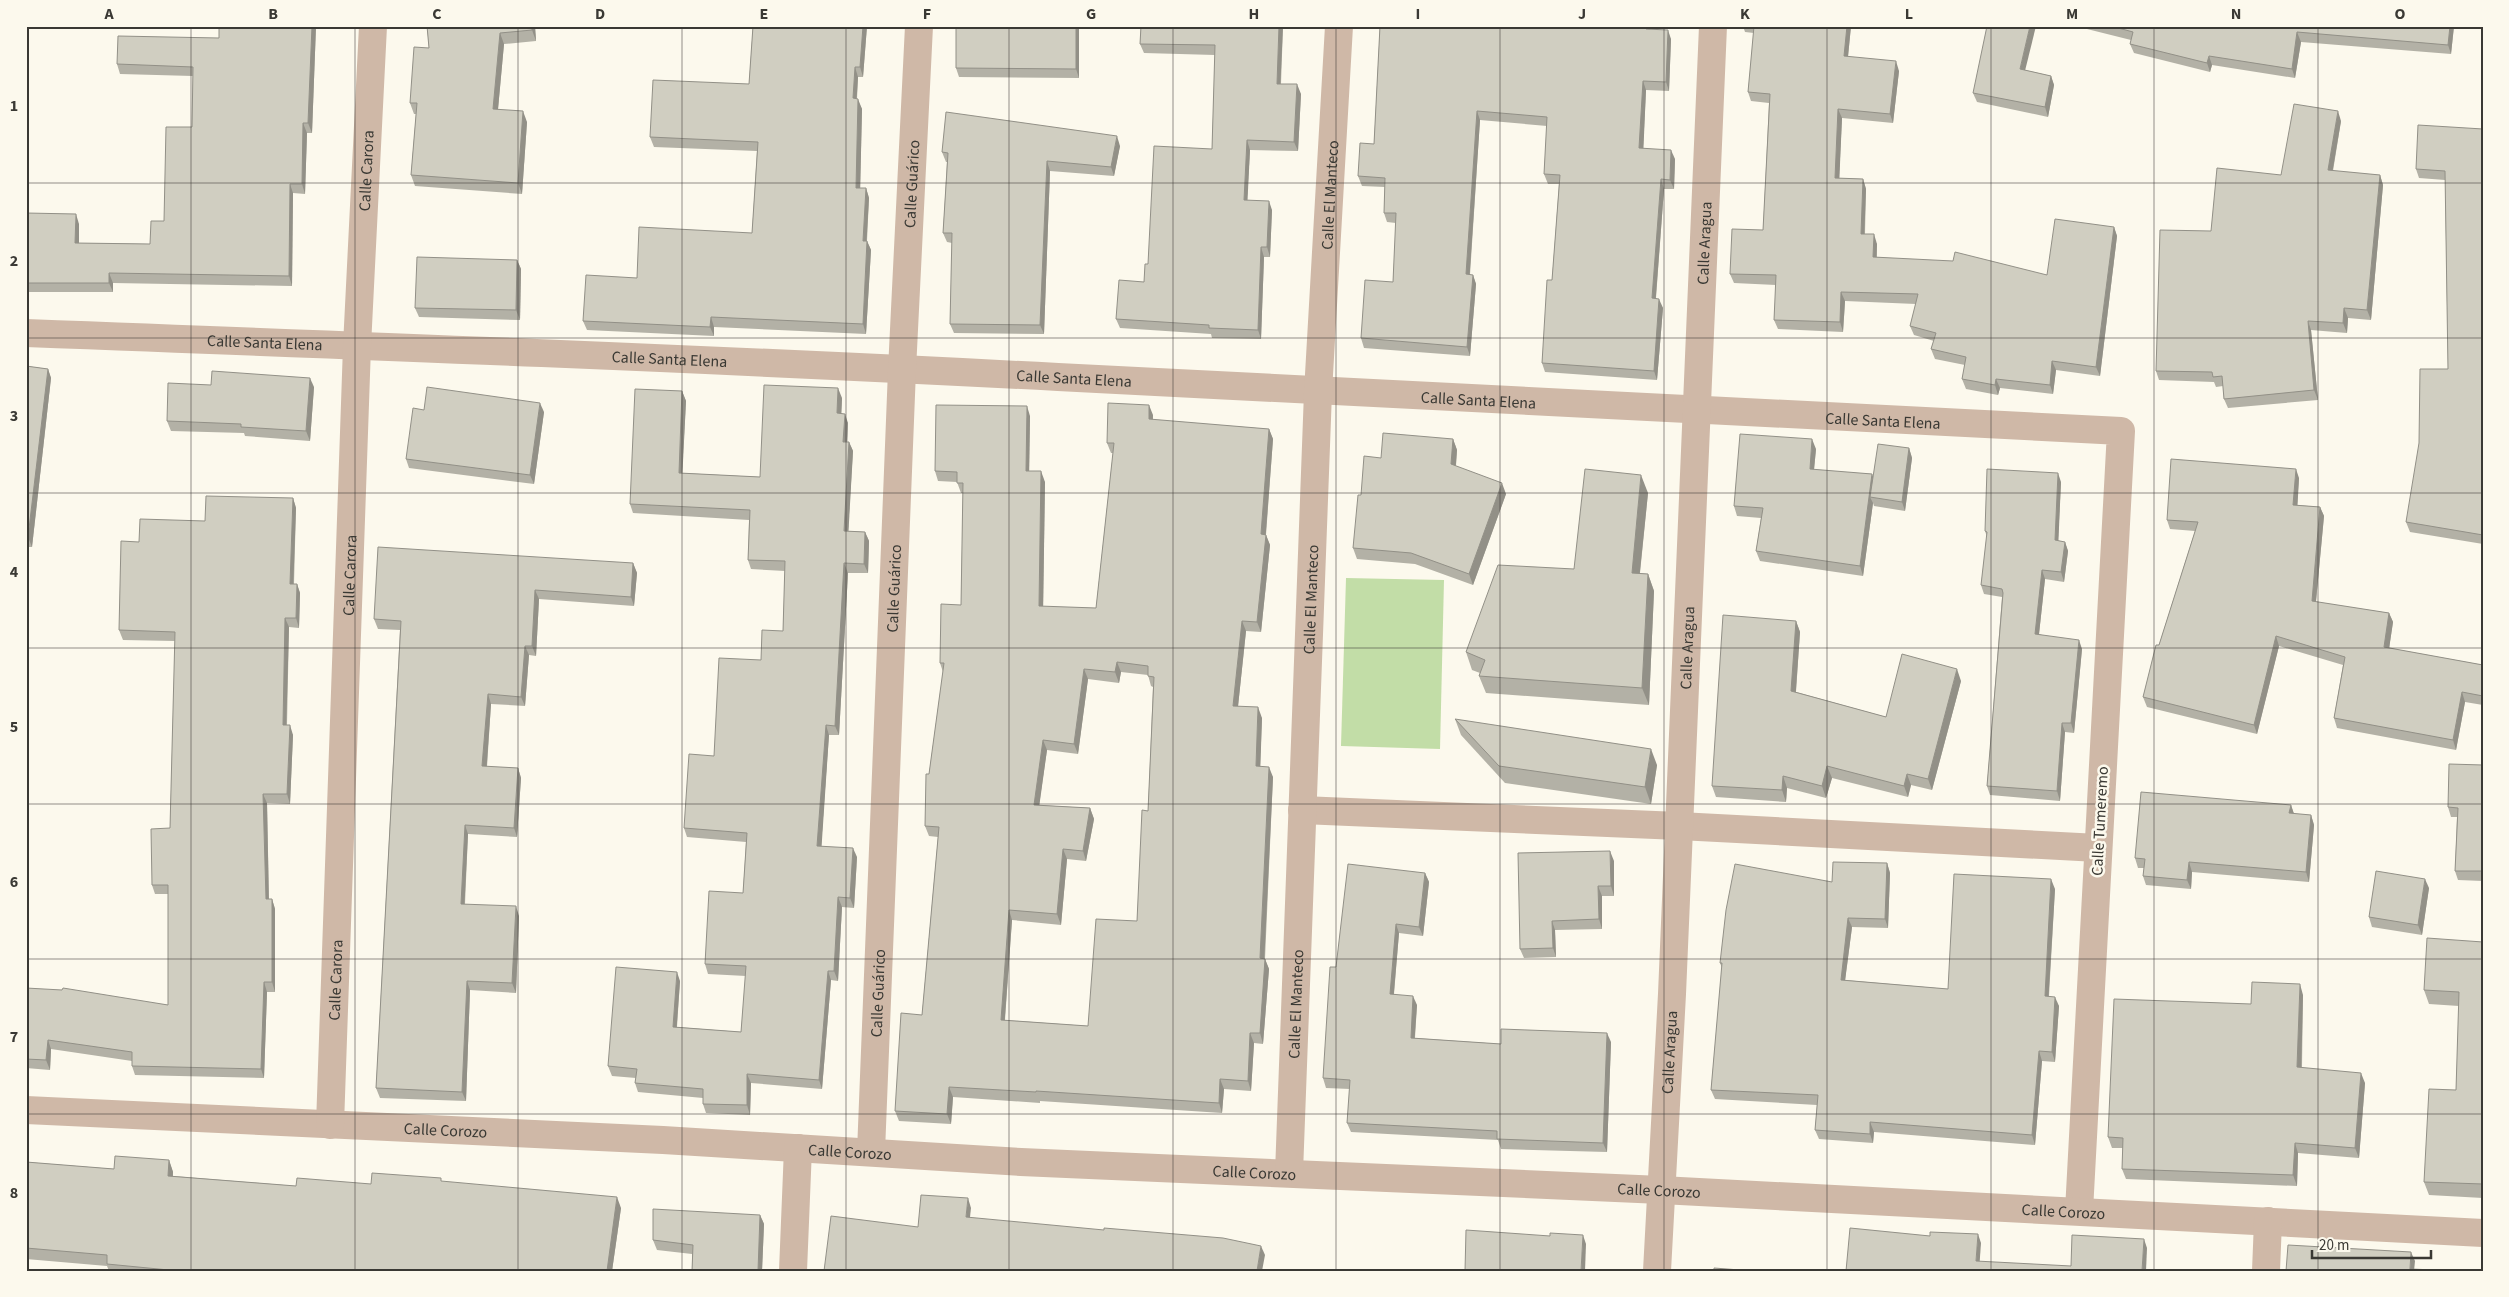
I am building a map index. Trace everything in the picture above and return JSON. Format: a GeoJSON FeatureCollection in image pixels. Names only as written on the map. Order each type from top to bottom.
{"type":"FeatureCollection","features":[{"type":"Feature","properties":{"kind":"street","name":"Calle Carora"},"geometry":{"type":"LineString","coordinates":[[330,1124],[357,346],[373,26]]}},
{"type":"Feature","properties":{"kind":"street","name":"Calle Guárico"},"geometry":{"type":"LineString","coordinates":[[871,1152],[902,370],[919,26]]}},
{"type":"Feature","properties":{"kind":"street","name":"Calle El Manteco"},"geometry":{"type":"LineString","coordinates":[[1289,1173],[1318,392],[1339,26]]}},
{"type":"Feature","properties":{"kind":"street","name":"Calle Aragua"},"geometry":{"type":"LineString","coordinates":[[1657,1271],[1679,826],[1713,26]]}},
{"type":"Feature","properties":{"kind":"street","name":"Calle Santa Elena"},"geometry":{"type":"LineString","coordinates":[[26,333],[902,370],[1697,412],[2121,431]]}},
{"type":"Feature","properties":{"kind":"street","name":"Calle Tumeremo"},"geometry":{"type":"LineString","coordinates":[[2079,1211],[2121,431]]}},
{"type":"Feature","properties":{"kind":"street"},"geometry":{"type":"LineString","coordinates":[[1302,810],[1679,826],[2098,848]]}},
{"type":"Feature","properties":{"kind":"street","name":"Calle Corozo"},"geometry":{"type":"LineString","coordinates":[[26,1110],[798,1148],[1021,1162],[1661,1190],[2483,1233]]}},
{"type":"Feature","properties":{"kind":"street"},"geometry":{"type":"LineString","coordinates":[[793,1271],[798,1148]]}},
{"type":"Feature","properties":{"kind":"street"},"geometry":{"type":"LineString","coordinates":[[2266,1271],[2268,1221]]}},
{"type":"Feature","properties":{"kind":"green space"},"geometry":{"type":"Polygon","coordinates":[[[1346,578],[1444,580],[1440,749],[1341,746],[1346,578]]]}},
{"type":"Feature","properties":{"kind":"building"},"geometry":{"type":"Polygon","coordinates":[[[219,26],[312,26],[308,123],[303,123],[302,184],[290,184],[289,276],[109,273],[109,283],[26,283],[26,213],[76,214],[75,243],[150,244],[151,221],[164,221],[166,127],[192,127],[193,67],[117,64],[118,36],[219,38],[219,26]]]}},
{"type":"Feature","properties":{"kind":"building"},"geometry":{"type":"Polygon","coordinates":[[[427,26],[532,26],[532,30],[500,33],[493,109],[523,111],[518,183],[411,175],[417,103],[410,103],[414,47],[429,48],[427,26]]]}},
{"type":"Feature","properties":{"kind":"building"},"geometry":{"type":"Polygon","coordinates":[[[753,26],[863,26],[860,67],[855,67],[853,98],[858,99],[856,188],[866,188],[863,241],[867,241],[863,324],[711,317],[710,327],[583,321],[586,275],[637,278],[639,227],[752,233],[758,142],[650,137],[653,80],[749,84],[753,26]]]}},
{"type":"Feature","properties":{"kind":"building"},"geometry":{"type":"Polygon","coordinates":[[[956,26],[1076,26],[1076,69],[956,68],[956,26]]]}},
{"type":"Feature","properties":{"kind":"building"},"geometry":{"type":"Polygon","coordinates":[[[1141,26],[1279,26],[1277,84],[1297,84],[1294,142],[1247,140],[1244,200],[1269,201],[1267,247],[1261,247],[1258,330],[1209,328],[1209,325],[1116,319],[1119,280],[1144,282],[1145,264],[1148,264],[1154,146],[1212,149],[1215,45],[1140,44],[1141,26]]]}},
{"type":"Feature","properties":{"kind":"building"},"geometry":{"type":"Polygon","coordinates":[[[1380,26],[1646,26],[1646,29],[1668,30],[1666,82],[1643,81],[1639,148],[1671,150],[1670,180],[1661,179],[1652,298],[1659,299],[1654,371],[1542,363],[1547,280],[1552,280],[1560,175],[1544,174],[1547,117],[1477,111],[1466,274],[1473,275],[1467,347],[1361,338],[1365,280],[1393,282],[1396,213],[1384,213],[1385,178],[1358,176],[1360,143],[1374,144],[1380,26]]]}},
{"type":"Feature","properties":{"kind":"building"},"geometry":{"type":"Polygon","coordinates":[[[1754,26],[1847,26],[1844,56],[1896,61],[1890,114],[1838,109],[1835,178],[1863,179],[1861,234],[1874,234],[1873,257],[1953,261],[1955,252],[2047,275],[2055,219],[2114,227],[2096,367],[2052,361],[2050,385],[1996,379],[1995,385],[1962,379],[1966,357],[1931,349],[1936,333],[1910,326],[1918,294],[1841,292],[1840,322],[1774,320],[1776,275],[1730,274],[1732,229],[1763,230],[1770,94],[1748,92],[1754,26]]]}},
{"type":"Feature","properties":{"kind":"building"},"geometry":{"type":"Polygon","coordinates":[[[1987,26],[2030,26],[2020,69],[2051,76],[2045,107],[1973,93],[1987,26]]]}},
{"type":"Feature","properties":{"kind":"building"},"geometry":{"type":"Polygon","coordinates":[[[2111,26],[2450,26],[2448,45],[2297,32],[2292,69],[2209,56],[2207,63],[2130,44],[2133,32],[2111,26]]]}},
{"type":"Feature","properties":{"kind":"building"},"geometry":{"type":"Polygon","coordinates":[[[2294,104],[2338,111],[2328,170],[2380,175],[2367,310],[2344,308],[2343,323],[2308,321],[2314,390],[2224,399],[2222,376],[2213,377],[2212,372],[2156,371],[2160,230],[2211,231],[2217,168],[2281,175],[2294,104]]]}},
{"type":"Feature","properties":{"kind":"building"},"geometry":{"type":"Polygon","coordinates":[[[946,112],[1117,136],[1111,167],[1047,161],[1040,325],[950,324],[952,233],[943,233],[948,153],[942,152],[946,112]]]}},
{"type":"Feature","properties":{"kind":"building"},"geometry":{"type":"Polygon","coordinates":[[[2418,125],[2483,129],[2483,535],[2406,522],[2419,443],[2420,369],[2448,369],[2445,171],[2416,169],[2418,125]]]}},
{"type":"Feature","properties":{"kind":"building"},"geometry":{"type":"Polygon","coordinates":[[[417,257],[517,260],[516,310],[415,308],[417,257]]]}},
{"type":"Feature","properties":{"kind":"building"},"geometry":{"type":"Polygon","coordinates":[[[26,366],[48,369],[28,537],[26,537],[26,366]]]}},
{"type":"Feature","properties":{"kind":"building"},"geometry":{"type":"Polygon","coordinates":[[[212,371],[310,378],[306,431],[241,427],[241,424],[167,421],[168,383],[211,385],[212,371]]]}},
{"type":"Feature","properties":{"kind":"building"},"geometry":{"type":"Polygon","coordinates":[[[764,385],[838,388],[837,413],[845,414],[843,442],[849,442],[844,531],[865,532],[864,564],[844,563],[835,726],[826,725],[817,846],[853,848],[850,898],[838,897],[834,971],[828,971],[819,1080],[747,1074],[747,1105],[703,1104],[703,1089],[635,1083],[637,1069],[608,1066],[616,967],[677,972],[673,1027],[741,1032],[746,966],[705,964],[709,891],[743,893],[747,833],[684,828],[689,754],[714,756],[719,658],[761,660],[762,630],[783,631],[785,561],[748,560],[750,510],[630,504],[635,389],[682,391],[679,473],[760,477],[764,385]]]}},
{"type":"Feature","properties":{"kind":"building"},"geometry":{"type":"Polygon","coordinates":[[[427,387],[540,403],[530,475],[406,459],[413,408],[424,410],[427,387]]]}},
{"type":"Feature","properties":{"kind":"building"},"geometry":{"type":"Polygon","coordinates":[[[1108,403],[1149,405],[1149,419],[1269,429],[1261,534],[1266,535],[1257,622],[1242,621],[1233,706],[1258,707],[1256,766],[1269,767],[1260,958],[1265,959],[1260,1033],[1250,1033],[1248,1081],[1220,1079],[1219,1103],[949,1087],[947,1114],[895,1111],[901,1013],[922,1015],[939,827],[925,826],[926,774],[929,774],[944,663],[940,663],[941,604],[961,605],[963,483],[957,483],[957,472],[935,471],[936,405],[1027,406],[1026,471],[1041,471],[1039,606],[1096,608],[1114,443],[1107,443],[1108,403]],[[1117,662],[1115,672],[1084,669],[1074,744],[1043,740],[1034,805],[1090,808],[1083,851],[1063,849],[1057,914],[1009,910],[1001,1020],[1088,1026],[1096,919],[1137,921],[1142,810],[1148,811],[1154,677],[1148,676],[1148,666],[1117,662]]]}},
{"type":"Feature","properties":{"kind":"building"},"geometry":{"type":"Polygon","coordinates":[[[1383,433],[1453,439],[1451,464],[1502,483],[1469,574],[1411,553],[1353,548],[1358,495],[1361,495],[1364,456],[1381,458],[1383,433]]]}},
{"type":"Feature","properties":{"kind":"building"},"geometry":{"type":"Polygon","coordinates":[[[1740,434],[1812,439],[1810,469],[1872,474],[1860,566],[1756,551],[1763,508],[1734,506],[1740,434]]]}},
{"type":"Feature","properties":{"kind":"building"},"geometry":{"type":"Polygon","coordinates":[[[1878,444],[1909,448],[1902,502],[1870,497],[1878,444]]]}},
{"type":"Feature","properties":{"kind":"building"},"geometry":{"type":"Polygon","coordinates":[[[2171,459],[2296,469],[2293,505],[2320,507],[2312,601],[2389,613],[2384,647],[2483,665],[2483,696],[2462,692],[2453,740],[2334,718],[2345,657],[2276,636],[2254,725],[2143,697],[2156,645],[2159,645],[2198,522],[2167,520],[2171,459]]]}},
{"type":"Feature","properties":{"kind":"building"},"geometry":{"type":"Polygon","coordinates":[[[1585,469],[1641,475],[1632,573],[1648,574],[1642,688],[1479,676],[1485,660],[1466,652],[1498,565],[1574,569],[1585,469]]]}},
{"type":"Feature","properties":{"kind":"building"},"geometry":{"type":"Polygon","coordinates":[[[1987,469],[2058,473],[2055,540],[2065,542],[2061,572],[2042,570],[2035,634],[2079,640],[2071,723],[2062,723],[2057,791],[1987,786],[2003,593],[2002,589],[1981,585],[1987,532],[1985,531],[1987,469]]]}},
{"type":"Feature","properties":{"kind":"building"},"geometry":{"type":"Polygon","coordinates":[[[206,496],[293,498],[290,584],[297,584],[296,618],[285,618],[283,725],[290,725],[287,794],[263,794],[266,899],[272,899],[272,982],[264,982],[261,1069],[132,1066],[132,1052],[48,1040],[46,1060],[26,1059],[26,988],[62,990],[63,988],[168,1005],[168,885],[152,885],[151,829],[170,828],[175,632],[119,630],[121,541],[139,542],[140,519],[205,521],[206,496]]]}},
{"type":"Feature","properties":{"kind":"building"},"geometry":{"type":"Polygon","coordinates":[[[378,547],[633,563],[631,597],[535,590],[532,646],[525,646],[521,697],[488,694],[482,766],[518,768],[514,828],[465,825],[461,904],[516,906],[512,983],[467,981],[462,1092],[376,1088],[401,621],[374,619],[378,547]]]}},
{"type":"Feature","properties":{"kind":"building"},"geometry":{"type":"Polygon","coordinates":[[[1723,615],[1796,621],[1791,691],[1886,717],[1902,654],[1957,669],[1928,779],[1907,774],[1904,786],[1827,766],[1822,786],[1783,776],[1782,790],[1712,786],[1723,615]]]}},
{"type":"Feature","properties":{"kind":"building"},"geometry":{"type":"Polygon","coordinates":[[[1455,719],[1651,749],[1645,787],[1499,766],[1455,719]]]}},
{"type":"Feature","properties":{"kind":"building"},"geometry":{"type":"Polygon","coordinates":[[[2449,764],[2483,765],[2483,871],[2455,871],[2458,808],[2448,807],[2449,764]]]}},
{"type":"Feature","properties":{"kind":"building"},"geometry":{"type":"Polygon","coordinates":[[[2141,792],[2291,805],[2289,813],[2311,815],[2306,872],[2189,862],[2187,880],[2143,876],[2145,859],[2135,858],[2141,792]]]}},
{"type":"Feature","properties":{"kind":"building"},"geometry":{"type":"Polygon","coordinates":[[[1610,851],[1611,886],[1598,886],[1599,919],[1552,921],[1553,948],[1520,949],[1518,853],[1610,851]]]}},
{"type":"Feature","properties":{"kind":"building"},"geometry":{"type":"Polygon","coordinates":[[[1833,862],[1887,863],[1885,919],[1848,918],[1841,980],[1948,989],[1954,874],[2051,879],[2045,996],[2055,997],[2052,1052],[2039,1051],[2032,1135],[1870,1122],[1870,1134],[1815,1130],[1818,1095],[1711,1090],[1722,963],[1720,963],[1726,910],[1735,864],[1832,882],[1833,862]]]}},
{"type":"Feature","properties":{"kind":"building"},"geometry":{"type":"Polygon","coordinates":[[[1348,864],[1425,873],[1419,927],[1396,924],[1390,994],[1413,996],[1411,1038],[1501,1044],[1501,1029],[1607,1033],[1603,1143],[1497,1139],[1497,1131],[1347,1123],[1350,1080],[1323,1078],[1330,967],[1336,967],[1348,864]]]}},
{"type":"Feature","properties":{"kind":"building"},"geometry":{"type":"Polygon","coordinates":[[[2376,871],[2425,879],[2418,925],[2369,917],[2376,871]]]}},
{"type":"Feature","properties":{"kind":"building"},"geometry":{"type":"Polygon","coordinates":[[[2427,938],[2483,942],[2483,1184],[2424,1182],[2429,1089],[2456,1090],[2459,992],[2424,990],[2427,938]]]}},
{"type":"Feature","properties":{"kind":"building"},"geometry":{"type":"Polygon","coordinates":[[[2252,982],[2300,984],[2297,1067],[2361,1073],[2355,1148],[2295,1143],[2293,1175],[2122,1169],[2123,1138],[2108,1137],[2114,999],[2251,1004],[2252,982]]]}},
{"type":"Feature","properties":{"kind":"building"},"geometry":{"type":"Polygon","coordinates":[[[115,1156],[169,1160],[168,1176],[296,1186],[297,1178],[371,1184],[372,1173],[441,1178],[441,1181],[617,1197],[607,1271],[179,1271],[107,1264],[107,1255],[26,1248],[26,1162],[114,1169],[115,1156]]]}},
{"type":"Feature","properties":{"kind":"building"},"geometry":{"type":"Polygon","coordinates":[[[921,1195],[968,1198],[966,1217],[1104,1230],[1104,1228],[1223,1238],[1261,1246],[1257,1271],[824,1271],[831,1216],[918,1227],[921,1195]]]}},
{"type":"Feature","properties":{"kind":"building"},"geometry":{"type":"Polygon","coordinates":[[[653,1209],[760,1215],[758,1271],[692,1271],[693,1245],[653,1240],[653,1209]]]}},
{"type":"Feature","properties":{"kind":"building"},"geometry":{"type":"Polygon","coordinates":[[[1850,1228],[1930,1236],[1930,1232],[1978,1234],[1976,1261],[2071,1266],[2072,1235],[2144,1239],[2142,1271],[1846,1271],[1850,1228]]]}},
{"type":"Feature","properties":{"kind":"building"},"geometry":{"type":"Polygon","coordinates":[[[1466,1230],[1550,1236],[1550,1233],[1583,1235],[1581,1271],[1465,1271],[1466,1230]]]}},
{"type":"Feature","properties":{"kind":"building"},"geometry":{"type":"Polygon","coordinates":[[[2288,1245],[2411,1252],[2410,1269],[2460,1271],[2286,1271],[2288,1245]]]}},
{"type":"Feature","properties":{"kind":"building"},"geometry":{"type":"Polygon","coordinates":[[[1714,1268],[1753,1271],[1714,1271],[1714,1268]]]}}]}
